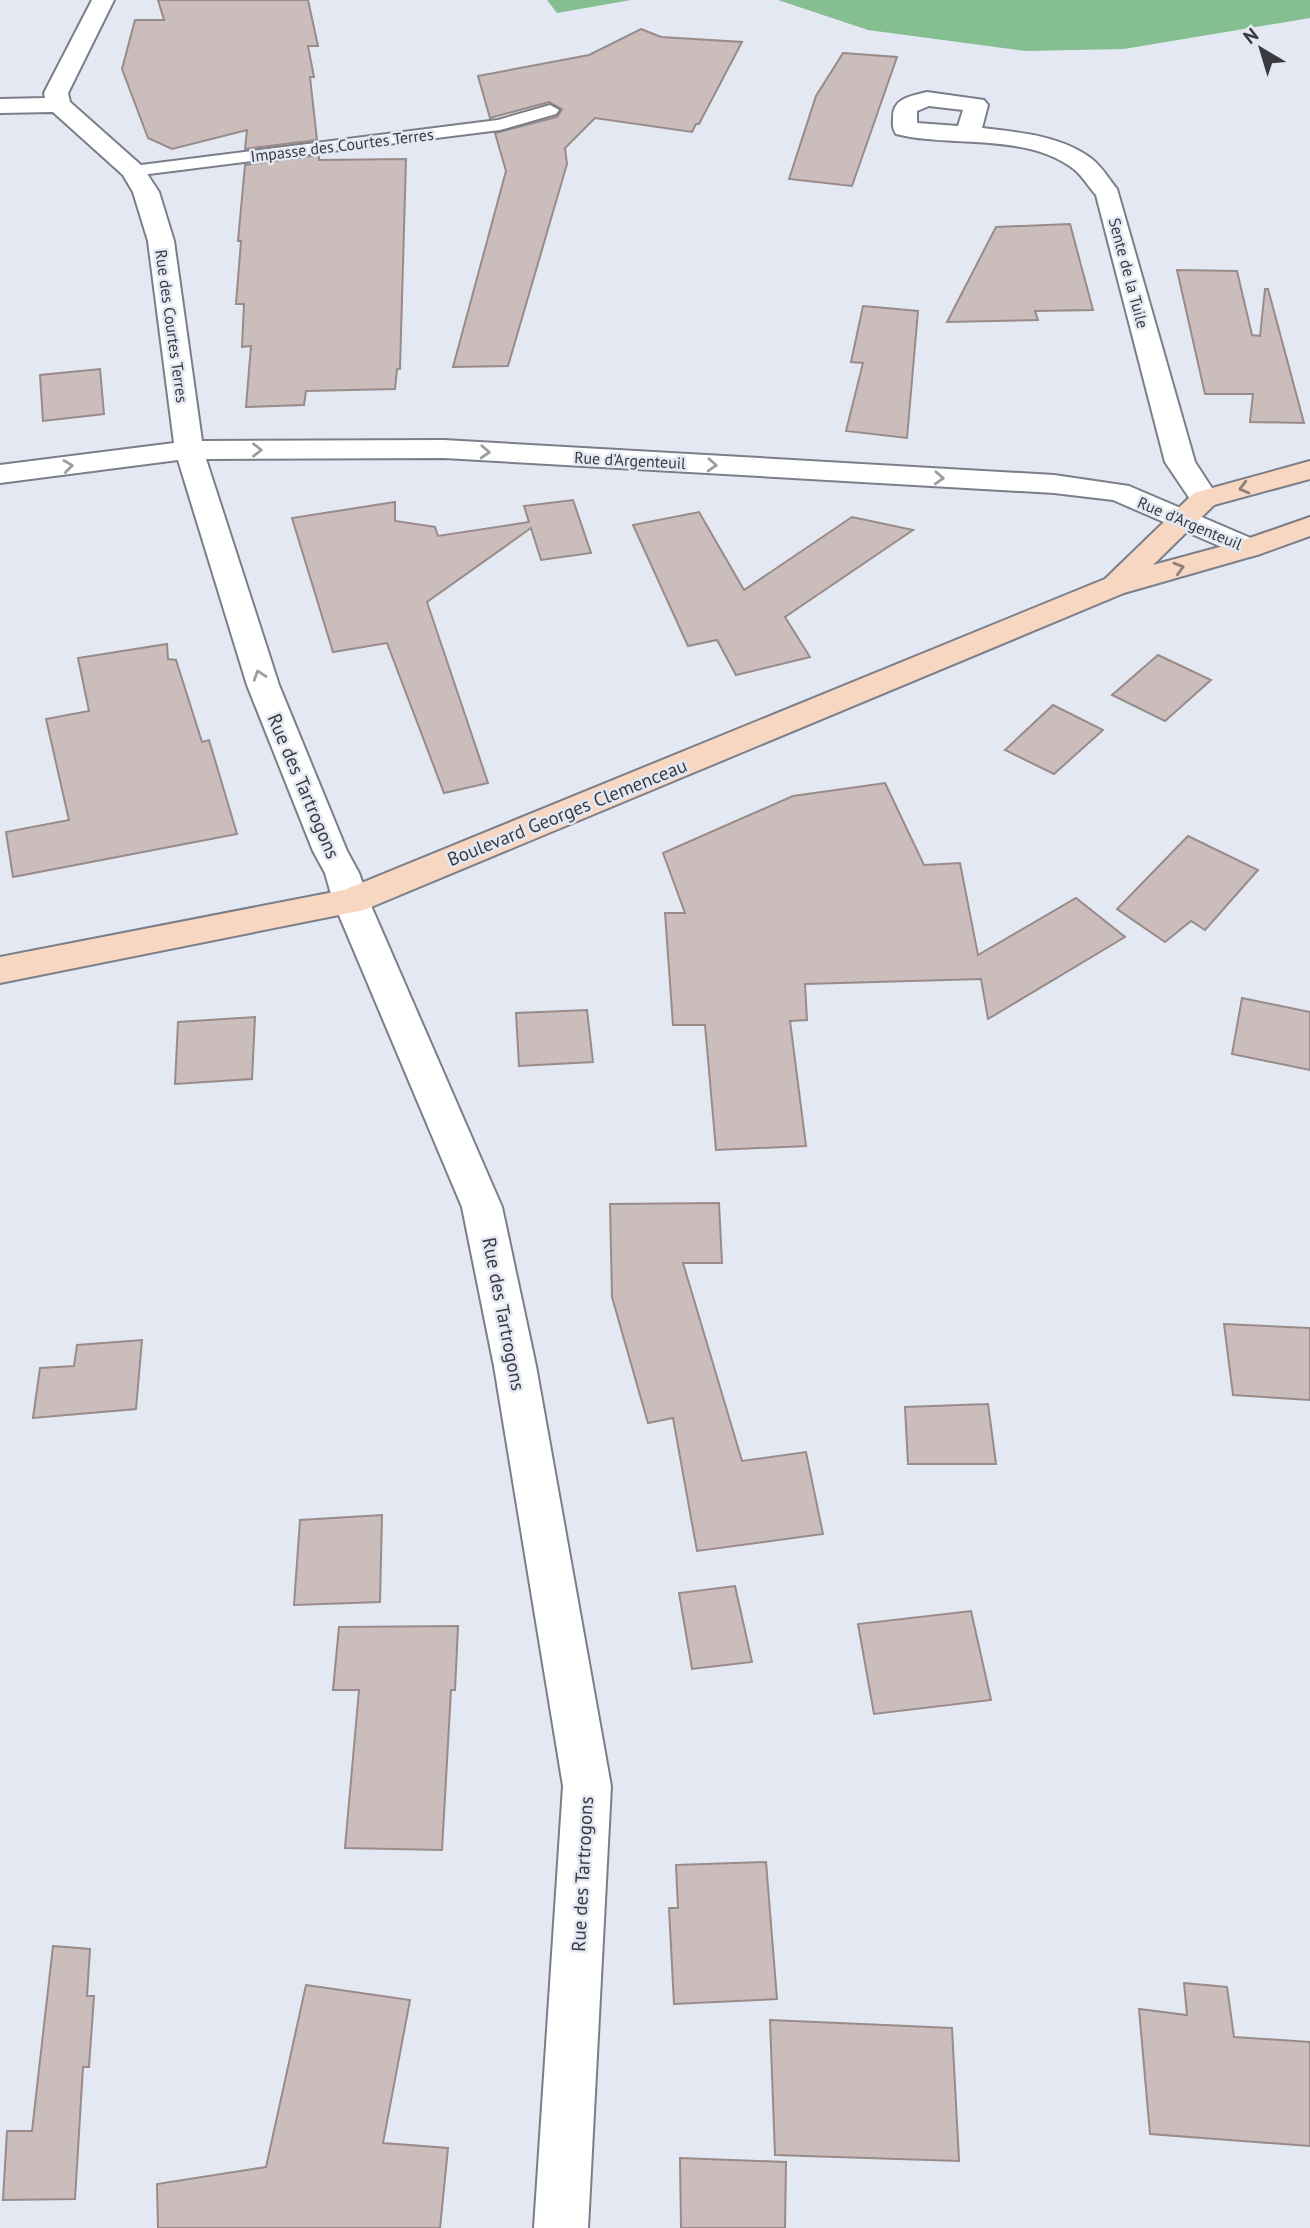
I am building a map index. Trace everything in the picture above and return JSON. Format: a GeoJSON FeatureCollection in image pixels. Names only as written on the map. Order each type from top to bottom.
{"type":"FeatureCollection","features":[{"type":"Feature","properties":{"kind":"street"},"geometry":{"type":"LineString","coordinates":[[0,106],[59,105],[56,93],[103,0]]}},
{"type":"Feature","properties":{"kind":"street","name":"Rue des Courtes Terres"},"geometry":{"type":"LineString","coordinates":[[59,105],[133,171],[146,192],[161,240],[189,450]]}},
{"type":"Feature","properties":{"kind":"street","name":"Sente de la Tuile"},"geometry":{"type":"LineString","coordinates":[[968,136],[1043,144],[1083,163],[1108,194],[1194,509]]}},
{"type":"Feature","properties":{"kind":"street","name":"Rue d'Argenteuil"},"geometry":{"type":"LineString","coordinates":[[0,474],[189,450],[444,449],[1054,484],[1119,492],[1194,509],[1249,548]]}},
{"type":"Feature","properties":{"kind":"street","name":"Rue des Tartrogons"},"geometry":{"type":"LineString","coordinates":[[189,450],[263,685],[330,851],[482,1208],[516,1366],[587,1786],[561,2228]]}},
{"type":"Feature","properties":{"kind":"street","name":"Boulevard Georges Clemenceau"},"geometry":{"type":"LineString","coordinates":[[1113,586],[1194,509],[1310,470]]}},
{"type":"Feature","properties":{"kind":"street","name":"Boulevard Georges Clemenceau"},"geometry":{"type":"LineString","coordinates":[[0,970],[347,887],[1113,586],[1249,548],[1310,526]]}},
{"type":"Feature","properties":{"kind":"lane","name":"Impasse des Courtes Terres"},"geometry":{"type":"LineString","coordinates":[[133,171],[500,125],[550,110]]}},
{"type":"Feature","properties":{"kind":"green space"},"geometry":{"type":"Polygon","coordinates":[[[547,0],[631,0],[557,13],[547,0]]]}},
{"type":"Feature","properties":{"kind":"green space"},"geometry":{"type":"Polygon","coordinates":[[[778,0],[1310,0],[1310,18],[1124,49],[1026,51],[868,30],[778,0]]]}},
{"type":"Feature","properties":{"kind":"building"},"geometry":{"type":"Polygon","coordinates":[[[158,0],[308,0],[318,46],[308,46],[314,77],[310,77],[317,140],[245,149],[247,130],[172,149],[148,138],[122,69],[135,20],[164,20],[158,0]]]}},
{"type":"Feature","properties":{"kind":"building"},"geometry":{"type":"Polygon","coordinates":[[[641,29],[661,37],[742,42],[699,124],[696,124],[692,132],[595,118],[565,148],[567,164],[508,366],[453,367],[506,171],[495,133],[557,117],[562,109],[549,102],[490,118],[478,76],[589,55],[641,29]]]}},
{"type":"Feature","properties":{"kind":"building"},"geometry":{"type":"Polygon","coordinates":[[[843,53],[897,57],[852,186],[789,179],[816,96],[843,53]]]}},
{"type":"Feature","properties":{"kind":"building"},"geometry":{"type":"Polygon","coordinates":[[[319,155],[319,160],[406,159],[400,369],[397,369],[395,389],[306,391],[304,405],[246,407],[251,346],[242,347],[244,304],[236,304],[245,165],[319,155]]]}},
{"type":"Feature","properties":{"kind":"building"},"geometry":{"type":"Polygon","coordinates":[[[1070,224],[1093,310],[1035,311],[1038,320],[947,322],[996,227],[1070,224]]]}},
{"type":"Feature","properties":{"kind":"building"},"geometry":{"type":"Polygon","coordinates":[[[1177,270],[1237,271],[1252,335],[1260,336],[1265,289],[1268,289],[1304,423],[1250,422],[1253,394],[1205,394],[1177,270]]]}},
{"type":"Feature","properties":{"kind":"building"},"geometry":{"type":"Polygon","coordinates":[[[863,306],[918,311],[907,438],[846,431],[863,363],[851,362],[863,306]]]}},
{"type":"Feature","properties":{"kind":"building"},"geometry":{"type":"Polygon","coordinates":[[[100,369],[104,414],[43,421],[40,375],[100,369]]]}},
{"type":"Feature","properties":{"kind":"building"},"geometry":{"type":"Polygon","coordinates":[[[573,500],[591,553],[541,560],[531,528],[427,602],[488,783],[444,793],[387,643],[333,652],[292,518],[395,502],[395,521],[435,527],[438,536],[529,522],[524,506],[573,500]]]}},
{"type":"Feature","properties":{"kind":"building"},"geometry":{"type":"Polygon","coordinates":[[[699,512],[744,590],[852,517],[913,530],[785,617],[810,657],[736,675],[717,640],[688,646],[633,525],[699,512]]]}},
{"type":"Feature","properties":{"kind":"building"},"geometry":{"type":"Polygon","coordinates":[[[167,644],[168,659],[176,660],[202,742],[209,740],[237,834],[13,877],[6,832],[69,820],[46,719],[89,711],[78,658],[167,644]]]}},
{"type":"Feature","properties":{"kind":"building"},"geometry":{"type":"Polygon","coordinates":[[[1158,655],[1211,680],[1165,721],[1112,695],[1158,655]]]}},
{"type":"Feature","properties":{"kind":"building"},"geometry":{"type":"Polygon","coordinates":[[[1053,705],[1103,730],[1054,774],[1005,750],[1053,705]]]}},
{"type":"Feature","properties":{"kind":"building"},"geometry":{"type":"Polygon","coordinates":[[[885,783],[924,865],[960,863],[978,955],[1076,898],[1125,937],[988,1019],[981,979],[805,984],[807,1020],[790,1021],[806,1146],[716,1150],[705,1025],[673,1025],[665,913],[685,913],[663,853],[793,796],[885,783]]]}},
{"type":"Feature","properties":{"kind":"building"},"geometry":{"type":"Polygon","coordinates":[[[1188,836],[1258,870],[1205,930],[1191,921],[1165,942],[1117,909],[1188,836]]]}},
{"type":"Feature","properties":{"kind":"building"},"geometry":{"type":"Polygon","coordinates":[[[1242,998],[1310,1012],[1310,1070],[1232,1054],[1242,998]]]}},
{"type":"Feature","properties":{"kind":"building"},"geometry":{"type":"Polygon","coordinates":[[[587,1010],[593,1062],[519,1066],[516,1013],[587,1010]]]}},
{"type":"Feature","properties":{"kind":"building"},"geometry":{"type":"Polygon","coordinates":[[[255,1017],[252,1079],[175,1084],[178,1022],[255,1017]]]}},
{"type":"Feature","properties":{"kind":"building"},"geometry":{"type":"Polygon","coordinates":[[[719,1203],[722,1263],[683,1263],[742,1461],[806,1452],[823,1534],[697,1551],[673,1418],[648,1423],[612,1297],[610,1204],[719,1203]]]}},
{"type":"Feature","properties":{"kind":"building"},"geometry":{"type":"Polygon","coordinates":[[[1224,1324],[1310,1328],[1310,1400],[1233,1395],[1224,1324]]]}},
{"type":"Feature","properties":{"kind":"building"},"geometry":{"type":"Polygon","coordinates":[[[142,1340],[136,1409],[33,1418],[40,1368],[74,1366],[77,1345],[142,1340]]]}},
{"type":"Feature","properties":{"kind":"building"},"geometry":{"type":"Polygon","coordinates":[[[988,1404],[996,1464],[908,1464],[905,1407],[988,1404]]]}},
{"type":"Feature","properties":{"kind":"building"},"geometry":{"type":"Polygon","coordinates":[[[382,1515],[380,1602],[294,1605],[300,1520],[382,1515]]]}},
{"type":"Feature","properties":{"kind":"building"},"geometry":{"type":"Polygon","coordinates":[[[735,1586],[752,1662],[692,1669],[679,1593],[735,1586]]]}},
{"type":"Feature","properties":{"kind":"building"},"geometry":{"type":"Polygon","coordinates":[[[971,1611],[991,1700],[874,1714],[858,1624],[971,1611]]]}},
{"type":"Feature","properties":{"kind":"building"},"geometry":{"type":"Polygon","coordinates":[[[458,1626],[455,1690],[451,1690],[442,1850],[345,1848],[359,1690],[333,1690],[339,1627],[458,1626]]]}},
{"type":"Feature","properties":{"kind":"building"},"geometry":{"type":"Polygon","coordinates":[[[766,1862],[777,1999],[674,2004],[669,1908],[678,1908],[676,1865],[766,1862]]]}},
{"type":"Feature","properties":{"kind":"building"},"geometry":{"type":"Polygon","coordinates":[[[53,1946],[90,1949],[87,1996],[94,1996],[89,2067],[83,2067],[75,2199],[3,2200],[7,2131],[32,2131],[53,1946]]]}},
{"type":"Feature","properties":{"kind":"building"},"geometry":{"type":"Polygon","coordinates":[[[1184,1983],[1227,1987],[1234,2037],[1310,2042],[1310,2146],[1150,2134],[1139,2009],[1187,2015],[1184,1983]]]}},
{"type":"Feature","properties":{"kind":"building"},"geometry":{"type":"Polygon","coordinates":[[[306,1985],[410,2000],[383,2143],[448,2148],[440,2228],[158,2228],[157,2184],[266,2167],[306,1985]]]}},
{"type":"Feature","properties":{"kind":"building"},"geometry":{"type":"Polygon","coordinates":[[[770,2020],[952,2028],[959,2161],[775,2155],[770,2020]]]}},
{"type":"Feature","properties":{"kind":"building"},"geometry":{"type":"Polygon","coordinates":[[[680,2158],[786,2162],[785,2228],[681,2228],[680,2158]]]}}]}
